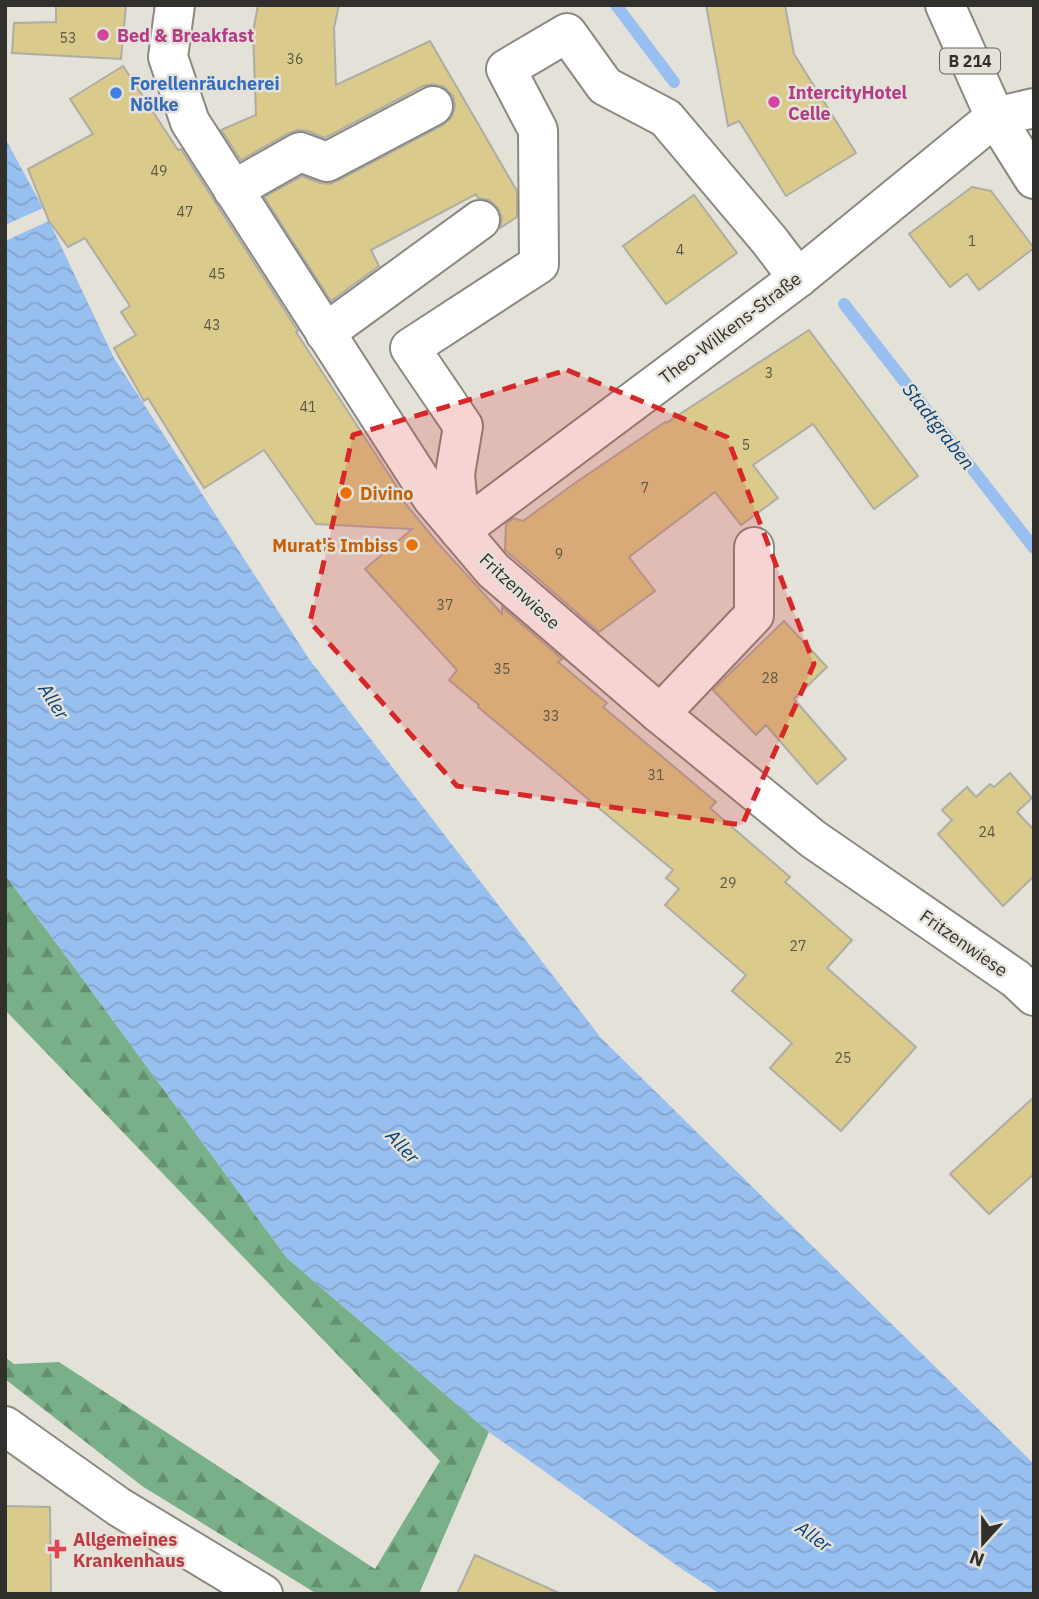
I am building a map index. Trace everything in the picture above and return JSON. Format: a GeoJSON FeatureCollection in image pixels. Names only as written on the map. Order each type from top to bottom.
{"type":"FeatureCollection","features":[{"type":"Feature","properties":{"kind":"street","name":"Fritzenwiese"},"geometry":{"type":"LineString","coordinates":[[175,5],[168,57],[190,122],[432,498],[493,570],[660,714],[813,839],[1016,979],[1034,996]]}},
{"type":"Feature","properties":{"kind":"street","name":"B 214"},"geometry":{"type":"LineString","coordinates":[[945,5],[995,117],[1034,179]]}},
{"type":"Feature","properties":{"kind":"street"},"geometry":{"type":"LineString","coordinates":[[460,531],[455,474],[463,426],[410,348],[539,264],[538,130],[506,69],[567,33],[605,86],[667,118],[798,278]]}},
{"type":"Feature","properties":{"kind":"street"},"geometry":{"type":"LineString","coordinates":[[233,190],[300,152],[327,162],[433,106]]}},
{"type":"Feature","properties":{"kind":"street"},"geometry":{"type":"LineString","coordinates":[[995,117],[1034,108]]}},
{"type":"Feature","properties":{"kind":"street","name":"Theo-Wilkens-Straße"},"geometry":{"type":"LineString","coordinates":[[460,531],[798,278],[995,117]]}},
{"type":"Feature","properties":{"kind":"street"},"geometry":{"type":"LineString","coordinates":[[325,333],[480,220]]}},
{"type":"Feature","properties":{"kind":"street"},"geometry":{"type":"LineString","coordinates":[[660,714],[754,615],[754,547]]}},
{"type":"Feature","properties":{"kind":"street"},"geometry":{"type":"LineString","coordinates":[[5,1426],[119,1507],[252,1591]]}},
{"type":"Feature","properties":{"kind":"highlighted area"},"geometry":{"type":"Polygon","coordinates":[[[567,370],[727,437],[814,664],[742,825],[457,786],[310,622],[353,435],[567,370]]]}},
{"type":"Feature","properties":{"kind":"green space"},"geometry":{"type":"Polygon","coordinates":[[[5,875],[287,1258],[489,1432],[419,1594],[317,1594],[142,1486],[5,1379],[5,1357],[14,1364],[59,1362],[375,1569],[440,1461],[5,1010],[5,875]]]}},
{"type":"Feature","properties":{"kind":"water","name":"Aller"},"geometry":{"type":"Polygon","coordinates":[[[5,138],[43,208],[114,358],[309,659],[601,1038],[1034,1464],[1034,1594],[720,1594],[679,1567],[489,1432],[287,1258],[5,875],[5,138]]]}},
{"type":"Feature","properties":{"kind":"pier"},"geometry":{"type":"Polygon","coordinates":[[[43,208],[49,221],[5,241],[5,225],[43,208]]]}},
{"type":"Feature","properties":{"kind":"building"},"geometry":{"type":"Polygon","coordinates":[[[56,5],[126,5],[121,59],[12,53],[14,23],[56,22],[56,5]]]}},
{"type":"Feature","properties":{"kind":"building"},"geometry":{"type":"Polygon","coordinates":[[[258,5],[339,5],[334,28],[336,85],[430,41],[517,191],[517,217],[500,228],[502,218],[498,208],[489,200],[478,198],[476,194],[371,250],[379,266],[331,301],[264,197],[302,176],[320,183],[337,181],[443,125],[452,117],[455,106],[453,96],[444,87],[433,84],[423,86],[325,138],[298,130],[241,160],[221,130],[256,115],[253,32],[258,5]]]}},
{"type":"Feature","properties":{"kind":"building","name":"IntercityHotel Celle"},"geometry":{"type":"Polygon","coordinates":[[[706,5],[785,5],[794,54],[856,153],[786,196],[739,121],[728,126],[706,5]]]}},
{"type":"Feature","properties":{"kind":"building"},"geometry":{"type":"Polygon","coordinates":[[[123,66],[178,150],[181,149],[298,331],[296,332],[399,490],[396,492],[436,541],[502,614],[502,607],[562,659],[558,662],[607,703],[603,707],[716,802],[710,808],[790,877],[785,882],[852,940],[827,968],[916,1047],[841,1131],[770,1068],[792,1043],[732,991],[746,975],[665,905],[679,889],[666,878],[673,870],[449,680],[457,670],[365,569],[412,529],[316,524],[264,450],[204,488],[148,398],[144,401],[114,348],[136,335],[121,312],[130,306],[85,238],[68,247],[49,221],[28,169],[93,134],[70,99],[123,66]]]}},
{"type":"Feature","properties":{"kind":"building"},"geometry":{"type":"Polygon","coordinates":[[[972,187],[991,191],[1034,248],[979,290],[967,274],[950,287],[909,234],[972,187]]]}},
{"type":"Feature","properties":{"kind":"building"},"geometry":{"type":"Polygon","coordinates":[[[694,195],[737,253],[666,304],[623,246],[694,195]]]}},
{"type":"Feature","properties":{"kind":"building"},"geometry":{"type":"Polygon","coordinates":[[[809,330],[918,476],[874,509],[813,424],[753,465],[778,498],[741,525],[715,492],[629,557],[655,591],[599,632],[505,550],[506,524],[513,518],[523,521],[665,422],[809,330]]]}},
{"type":"Feature","properties":{"kind":"building"},"geometry":{"type":"Polygon","coordinates":[[[784,621],[827,667],[794,699],[846,759],[817,784],[766,725],[756,735],[713,690],[784,621]]]}},
{"type":"Feature","properties":{"kind":"building"},"geometry":{"type":"Polygon","coordinates":[[[1010,773],[1032,798],[1017,812],[1034,830],[1034,876],[1003,906],[938,834],[952,820],[942,810],[967,787],[976,797],[990,784],[994,787],[1010,773]]]}},
{"type":"Feature","properties":{"kind":"building"},"geometry":{"type":"Polygon","coordinates":[[[1034,1097],[1034,1174],[989,1214],[950,1174],[1034,1097]]]}},
{"type":"Feature","properties":{"kind":"building"},"geometry":{"type":"Polygon","coordinates":[[[5,1506],[50,1507],[51,1594],[5,1594],[5,1506]]]}},
{"type":"Feature","properties":{"kind":"building"},"geometry":{"type":"Polygon","coordinates":[[[475,1555],[561,1594],[457,1594],[475,1555]]]}},
{"type":"Feature","properties":{"kind":"waterway","name":"Stadtgraben"},"geometry":{"type":"LineString","coordinates":[[616,5],[674,82]]}},
{"type":"Feature","properties":{"kind":"waterway","name":"Stadtgraben"},"geometry":{"type":"LineString","coordinates":[[844,304],[1034,548]]}},
{"type":"Feature","properties":{"kind":"place","name":"Bed & Breakfast"},"geometry":{"type":"Point","coordinates":[103,35]}},
{"type":"Feature","properties":{"kind":"place","name":"Forellenräucherei Nölke"},"geometry":{"type":"Point","coordinates":[116,93]}},
{"type":"Feature","properties":{"kind":"place","name":"IntercityHotel Celle"},"geometry":{"type":"Point","coordinates":[774,102]}},
{"type":"Feature","properties":{"kind":"place","name":"Divino"},"geometry":{"type":"Point","coordinates":[346,493]}},
{"type":"Feature","properties":{"kind":"place","name":"Murat's Imbiss"},"geometry":{"type":"Point","coordinates":[412,545]}},
{"type":"Feature","properties":{"kind":"place","name":"Allgemeines Krankenhaus"},"geometry":{"type":"Point","coordinates":[57,1549]}}]}
